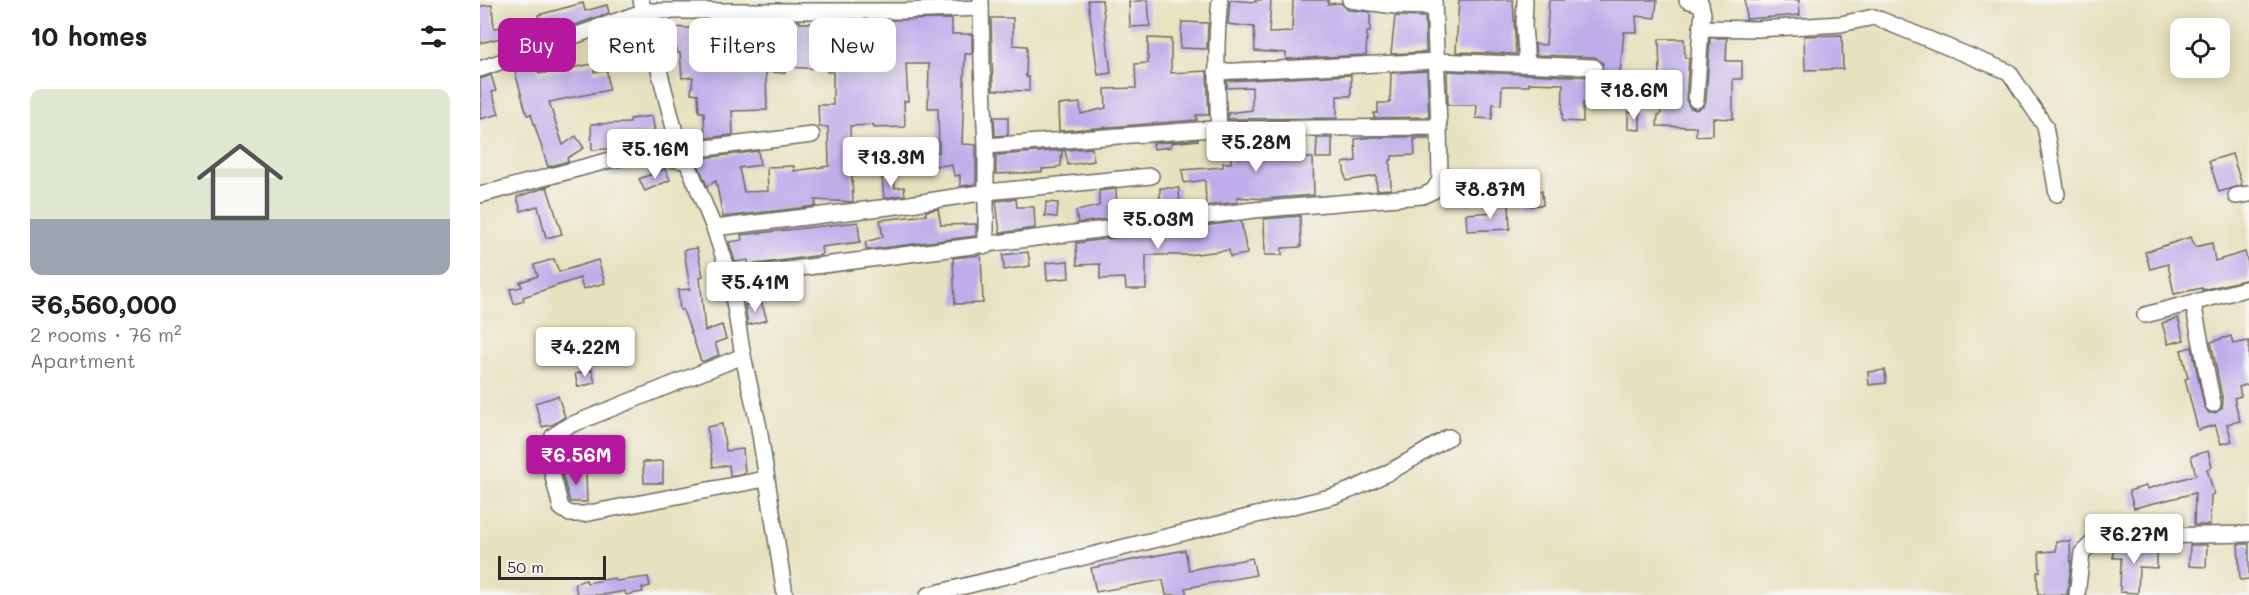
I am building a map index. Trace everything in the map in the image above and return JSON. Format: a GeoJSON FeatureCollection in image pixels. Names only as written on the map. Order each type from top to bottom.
{"type":"FeatureCollection","features":[{"type":"Feature","properties":{"kind":"street"},"geometry":{"type":"LineString","coordinates":[[1219,130],[1216,72],[1220,0]]}},
{"type":"Feature","properties":{"kind":"street"},"geometry":{"type":"LineString","coordinates":[[730,277],[1254,210],[1422,195],[1433,191],[1440,180],[1434,3],[1395,6],[1350,0]]}},
{"type":"Feature","properties":{"kind":"street"},"geometry":{"type":"LineString","coordinates":[[1525,0],[1524,26],[1527,64]]}},
{"type":"Feature","properties":{"kind":"street"},"geometry":{"type":"LineString","coordinates":[[1687,0],[1701,4],[1703,14],[1696,100]]}},
{"type":"Feature","properties":{"kind":"street"},"geometry":{"type":"LineString","coordinates":[[480,69],[643,5],[904,11],[981,4],[986,146],[986,246]]}},
{"type":"Feature","properties":{"kind":"street"},"geometry":{"type":"LineString","coordinates":[[643,5],[683,156],[714,228],[730,277],[743,356],[759,428],[765,479],[785,595]]}},
{"type":"Feature","properties":{"kind":"street"},"geometry":{"type":"LineString","coordinates":[[1701,28],[1757,29],[1841,24],[1874,17],[2009,72],[2045,126],[2057,194]]}},
{"type":"Feature","properties":{"kind":"street"},"geometry":{"type":"LineString","coordinates":[[1216,72],[1437,61],[1594,66]]}},
{"type":"Feature","properties":{"kind":"street"},"geometry":{"type":"LineString","coordinates":[[986,146],[1219,130],[1438,128]]}},
{"type":"Feature","properties":{"kind":"street"},"geometry":{"type":"LineString","coordinates":[[480,195],[614,159],[637,156],[683,156],[812,135]]}},
{"type":"Feature","properties":{"kind":"street"},"geometry":{"type":"LineString","coordinates":[[714,228],[897,206],[986,192],[1151,176]]}},
{"type":"Feature","properties":{"kind":"street"},"geometry":{"type":"LineString","coordinates":[[2145,315],[2249,288]]}},
{"type":"Feature","properties":{"kind":"street"},"geometry":{"type":"LineString","coordinates":[[2193,303],[2213,404]]}},
{"type":"Feature","properties":{"kind":"street"},"geometry":{"type":"LineString","coordinates":[[743,356],[568,426],[553,436],[548,453],[561,508],[570,514],[584,514],[765,479]]}},
{"type":"Feature","properties":{"kind":"street"},"geometry":{"type":"LineString","coordinates":[[928,595],[1334,496],[1364,486],[1395,471],[1449,437]]}},
{"type":"Feature","properties":{"kind":"street"},"geometry":{"type":"LineString","coordinates":[[2077,595],[2082,553],[2093,542],[2111,537],[2249,534]]}},
{"type":"Feature","properties":{"kind":"building"},"geometry":{"type":"Polygon","coordinates":[[[1088,0],[1102,0],[1111,73],[1098,75],[1088,0]]]}},
{"type":"Feature","properties":{"kind":"building"},"geometry":{"type":"Polygon","coordinates":[[[1148,0],[1150,26],[1130,27],[1129,2],[1148,0]]]}},
{"type":"Feature","properties":{"kind":"building"},"geometry":{"type":"Polygon","coordinates":[[[1230,0],[1256,2],[1256,0],[1271,0],[1269,33],[1292,32],[1293,0],[1328,0],[1328,4],[1341,3],[1348,10],[1370,12],[1370,32],[1367,32],[1366,55],[1286,59],[1286,53],[1255,51],[1254,27],[1228,24],[1230,0]]]}},
{"type":"Feature","properties":{"kind":"building"},"geometry":{"type":"Polygon","coordinates":[[[1459,0],[1513,0],[1516,54],[1456,52],[1459,0]]]}},
{"type":"Feature","properties":{"kind":"building"},"geometry":{"type":"Polygon","coordinates":[[[1549,0],[1657,0],[1655,18],[1636,16],[1637,32],[1624,32],[1619,83],[1636,80],[1639,91],[1631,92],[1633,103],[1623,105],[1583,103],[1583,122],[1562,121],[1563,84],[1529,83],[1529,86],[1502,86],[1501,105],[1493,104],[1492,119],[1476,118],[1477,105],[1448,105],[1447,71],[1594,77],[1602,73],[1603,63],[1595,57],[1536,55],[1535,44],[1546,45],[1549,0]]]}},
{"type":"Feature","properties":{"kind":"building"},"geometry":{"type":"Polygon","coordinates":[[[1745,0],[1799,0],[1800,15],[1746,19],[1745,0]]]}},
{"type":"Feature","properties":{"kind":"building"},"geometry":{"type":"Polygon","coordinates":[[[583,3],[585,11],[607,5],[609,13],[588,18],[588,20],[576,25],[576,18],[539,18],[538,15],[583,3]]]}},
{"type":"Feature","properties":{"kind":"building"},"geometry":{"type":"Polygon","coordinates":[[[492,5],[494,28],[498,28],[498,39],[480,43],[480,6],[492,5]]]}},
{"type":"Feature","properties":{"kind":"building"},"geometry":{"type":"Polygon","coordinates":[[[1395,16],[1425,17],[1426,52],[1391,54],[1395,16]]]}},
{"type":"Feature","properties":{"kind":"building"},"geometry":{"type":"Polygon","coordinates":[[[991,18],[1013,18],[1013,45],[1027,46],[1026,77],[1029,77],[1029,91],[993,90],[991,18]]]}},
{"type":"Feature","properties":{"kind":"building"},"geometry":{"type":"Polygon","coordinates":[[[952,19],[952,34],[972,34],[972,54],[965,54],[962,144],[976,145],[976,184],[960,186],[960,175],[954,176],[952,165],[927,166],[927,152],[939,152],[938,108],[928,108],[929,64],[906,64],[908,101],[904,101],[905,127],[850,126],[853,202],[815,200],[816,206],[723,217],[716,181],[707,186],[696,159],[758,151],[760,165],[739,168],[744,192],[768,191],[767,167],[794,166],[794,171],[829,166],[828,127],[819,127],[818,105],[833,105],[833,72],[896,72],[896,20],[952,19]]]}},
{"type":"Feature","properties":{"kind":"building"},"geometry":{"type":"Polygon","coordinates":[[[797,21],[809,23],[809,68],[797,68],[797,21]]]}},
{"type":"Feature","properties":{"kind":"building"},"geometry":{"type":"Polygon","coordinates":[[[1182,22],[1208,23],[1207,49],[1180,48],[1182,22]]]}},
{"type":"Feature","properties":{"kind":"building"},"geometry":{"type":"Polygon","coordinates":[[[677,27],[689,28],[689,72],[766,72],[767,110],[732,111],[733,135],[705,138],[704,112],[699,112],[698,94],[691,93],[693,77],[682,78],[680,53],[677,53],[677,27]]]}},
{"type":"Feature","properties":{"kind":"building"},"geometry":{"type":"Polygon","coordinates":[[[1842,35],[1843,69],[1805,70],[1804,36],[1842,35]]]}},
{"type":"Feature","properties":{"kind":"building"},"geometry":{"type":"Polygon","coordinates":[[[1148,38],[1171,39],[1171,73],[1207,71],[1209,115],[1196,115],[1197,120],[1059,131],[1058,105],[1080,103],[1081,114],[1106,108],[1105,89],[1136,88],[1135,64],[1148,63],[1148,38]]]}},
{"type":"Feature","properties":{"kind":"building"},"geometry":{"type":"Polygon","coordinates":[[[1710,38],[1727,38],[1726,61],[1742,61],[1742,79],[1733,79],[1733,119],[1713,118],[1713,135],[1696,136],[1696,127],[1657,126],[1658,115],[1661,114],[1659,39],[1684,39],[1685,58],[1689,58],[1686,100],[1690,108],[1696,110],[1704,106],[1706,101],[1710,38]]]}},
{"type":"Feature","properties":{"kind":"building"},"geometry":{"type":"Polygon","coordinates":[[[588,65],[588,72],[607,72],[609,90],[549,102],[563,145],[576,136],[584,148],[567,158],[568,161],[548,167],[531,114],[527,115],[515,72],[539,72],[539,74],[576,72],[576,67],[588,65]]]}},
{"type":"Feature","properties":{"kind":"building"},"geometry":{"type":"Polygon","coordinates":[[[1427,71],[1429,117],[1374,118],[1374,113],[1378,113],[1378,103],[1390,103],[1391,73],[1427,71]]]}},
{"type":"Feature","properties":{"kind":"building"},"geometry":{"type":"Polygon","coordinates":[[[491,75],[496,91],[492,92],[499,114],[480,119],[480,79],[491,75]]]}},
{"type":"Feature","properties":{"kind":"building"},"geometry":{"type":"Polygon","coordinates":[[[1351,75],[1351,96],[1337,96],[1337,118],[1228,119],[1228,113],[1252,110],[1252,87],[1227,88],[1227,81],[1351,75]]]}},
{"type":"Feature","properties":{"kind":"building"},"geometry":{"type":"Polygon","coordinates":[[[1628,112],[1640,113],[1640,130],[1628,129],[1628,112]]]}},
{"type":"Feature","properties":{"kind":"building"},"geometry":{"type":"Polygon","coordinates":[[[652,116],[655,132],[645,133],[646,142],[620,145],[620,148],[592,150],[591,124],[630,123],[630,119],[652,116]]]}},
{"type":"Feature","properties":{"kind":"building"},"geometry":{"type":"Polygon","coordinates":[[[994,117],[1008,117],[1008,135],[995,136],[994,117]]]}},
{"type":"Feature","properties":{"kind":"building"},"geometry":{"type":"Polygon","coordinates":[[[1428,137],[1428,139],[1414,139],[1415,155],[1392,156],[1390,160],[1391,189],[1377,190],[1376,176],[1346,181],[1343,163],[1356,161],[1355,139],[1428,137]]]}},
{"type":"Feature","properties":{"kind":"building"},"geometry":{"type":"Polygon","coordinates":[[[1287,138],[1289,158],[1313,158],[1314,195],[1264,199],[1237,197],[1238,202],[1206,206],[1205,180],[1184,183],[1182,170],[1223,167],[1223,163],[1231,163],[1232,139],[1287,138]]]}},
{"type":"Feature","properties":{"kind":"building"},"geometry":{"type":"Polygon","coordinates":[[[1317,138],[1332,138],[1332,158],[1316,158],[1317,138]]]}},
{"type":"Feature","properties":{"kind":"building"},"geometry":{"type":"Polygon","coordinates":[[[1199,140],[1171,143],[1171,147],[1154,149],[1153,143],[1199,140]]]}},
{"type":"Feature","properties":{"kind":"building"},"geometry":{"type":"Polygon","coordinates":[[[1092,148],[1094,161],[1068,165],[1065,150],[1092,148]]]}},
{"type":"Feature","properties":{"kind":"building"},"geometry":{"type":"Polygon","coordinates":[[[1062,150],[1061,166],[1056,168],[1042,169],[1042,172],[996,174],[996,155],[1062,150]]]}},
{"type":"Feature","properties":{"kind":"building"},"geometry":{"type":"Polygon","coordinates":[[[2232,154],[2242,185],[2219,192],[2209,161],[2232,154]]]}},
{"type":"Feature","properties":{"kind":"building"},"geometry":{"type":"Polygon","coordinates":[[[665,169],[670,180],[645,191],[639,179],[665,169]]]}},
{"type":"Feature","properties":{"kind":"building"},"geometry":{"type":"Polygon","coordinates":[[[894,176],[895,188],[904,187],[905,195],[884,198],[882,177],[894,176]]]}},
{"type":"Feature","properties":{"kind":"building"},"geometry":{"type":"Polygon","coordinates":[[[547,187],[562,234],[546,238],[538,206],[521,211],[517,197],[547,187]]]}},
{"type":"Feature","properties":{"kind":"building"},"geometry":{"type":"Polygon","coordinates":[[[1160,188],[1179,188],[1180,210],[1160,212],[1160,188]]]}},
{"type":"Feature","properties":{"kind":"building"},"geometry":{"type":"Polygon","coordinates":[[[1116,189],[1117,213],[1128,212],[1128,216],[1078,223],[1076,211],[1099,206],[1099,191],[1116,189]]]}},
{"type":"Feature","properties":{"kind":"building"},"geometry":{"type":"Polygon","coordinates":[[[1542,191],[1543,205],[1531,206],[1530,192],[1542,191]]]}},
{"type":"Feature","properties":{"kind":"building"},"geometry":{"type":"Polygon","coordinates":[[[1016,199],[1017,207],[1034,207],[1035,228],[1000,233],[996,201],[1016,199]]]}},
{"type":"Feature","properties":{"kind":"building"},"geometry":{"type":"Polygon","coordinates":[[[1046,202],[1058,203],[1057,217],[1045,216],[1046,202]]]}},
{"type":"Feature","properties":{"kind":"building"},"geometry":{"type":"Polygon","coordinates":[[[1495,205],[1509,205],[1510,229],[1467,231],[1466,214],[1495,212],[1495,205]]]}},
{"type":"Feature","properties":{"kind":"building"},"geometry":{"type":"Polygon","coordinates":[[[938,209],[941,225],[976,224],[976,236],[867,250],[865,242],[883,237],[880,220],[926,215],[926,211],[938,209]]]}},
{"type":"Feature","properties":{"kind":"building"},"geometry":{"type":"Polygon","coordinates":[[[1300,216],[1301,247],[1282,248],[1282,255],[1265,255],[1264,219],[1300,216]]]}},
{"type":"Feature","properties":{"kind":"building"},"geometry":{"type":"Polygon","coordinates":[[[1241,221],[1247,254],[1230,257],[1229,250],[1188,255],[1146,255],[1146,289],[1126,289],[1125,278],[1100,279],[1100,264],[1077,265],[1076,243],[1241,221]]]}},
{"type":"Feature","properties":{"kind":"building"},"geometry":{"type":"Polygon","coordinates":[[[858,222],[860,242],[821,247],[822,255],[749,265],[748,260],[735,262],[729,242],[742,240],[741,235],[858,222]]]}},
{"type":"Feature","properties":{"kind":"building"},"geometry":{"type":"Polygon","coordinates":[[[2191,237],[2195,247],[2212,243],[2215,261],[2245,252],[2249,279],[2174,294],[2168,264],[2150,269],[2145,252],[2191,237]]]}},
{"type":"Feature","properties":{"kind":"building"},"geometry":{"type":"Polygon","coordinates":[[[697,248],[703,276],[700,277],[705,331],[722,325],[726,339],[715,343],[719,355],[704,361],[701,361],[683,310],[680,310],[678,290],[690,289],[684,250],[697,248]]]}},
{"type":"Feature","properties":{"kind":"building"},"geometry":{"type":"Polygon","coordinates":[[[1028,252],[1030,266],[1004,270],[1003,255],[1028,252]]]}},
{"type":"Feature","properties":{"kind":"building"},"geometry":{"type":"Polygon","coordinates":[[[981,255],[983,303],[955,304],[953,258],[981,255]]]}},
{"type":"Feature","properties":{"kind":"building"},"geometry":{"type":"Polygon","coordinates":[[[554,259],[559,272],[598,260],[605,283],[583,289],[580,278],[523,297],[524,301],[514,304],[510,289],[522,287],[520,282],[538,276],[534,265],[554,259]]]}},
{"type":"Feature","properties":{"kind":"building"},"geometry":{"type":"Polygon","coordinates":[[[1068,261],[1069,278],[1047,280],[1046,263],[1068,261]]]}},
{"type":"Feature","properties":{"kind":"building"},"geometry":{"type":"Polygon","coordinates":[[[761,301],[767,320],[748,325],[745,305],[761,301]]]}},
{"type":"Feature","properties":{"kind":"building"},"geometry":{"type":"Polygon","coordinates":[[[2178,318],[2184,340],[2168,344],[2162,323],[2178,318]]]}},
{"type":"Feature","properties":{"kind":"building"},"geometry":{"type":"Polygon","coordinates":[[[2231,336],[2233,344],[2249,341],[2249,384],[2239,387],[2241,396],[2234,398],[2240,421],[2227,424],[2232,441],[2221,444],[2215,425],[2198,430],[2185,379],[2188,378],[2181,350],[2192,347],[2204,406],[2209,413],[2215,413],[2222,408],[2223,402],[2211,342],[2231,336]]]}},
{"type":"Feature","properties":{"kind":"building"},"geometry":{"type":"Polygon","coordinates":[[[592,370],[595,383],[578,387],[575,374],[592,370]]]}},
{"type":"Feature","properties":{"kind":"building"},"geometry":{"type":"Polygon","coordinates":[[[1885,370],[1886,383],[1869,385],[1868,372],[1885,370]]]}},
{"type":"Feature","properties":{"kind":"building"},"geometry":{"type":"Polygon","coordinates":[[[558,396],[565,417],[554,424],[542,427],[535,403],[558,396]]]}},
{"type":"Feature","properties":{"kind":"building"},"geometry":{"type":"Polygon","coordinates":[[[722,424],[726,451],[743,449],[745,473],[730,476],[729,465],[713,467],[707,427],[722,424]]]}},
{"type":"Feature","properties":{"kind":"building"},"geometry":{"type":"Polygon","coordinates":[[[2208,451],[2212,467],[2207,469],[2214,494],[2211,495],[2210,525],[2194,525],[2195,493],[2134,508],[2129,491],[2146,486],[2147,489],[2196,475],[2191,456],[2208,451]]]}},
{"type":"Feature","properties":{"kind":"building"},"geometry":{"type":"Polygon","coordinates":[[[663,461],[663,483],[644,483],[643,462],[663,461]]]}},
{"type":"Feature","properties":{"kind":"building"},"geometry":{"type":"Polygon","coordinates":[[[586,472],[587,502],[570,502],[562,473],[586,472]]]}},
{"type":"Feature","properties":{"kind":"building"},"geometry":{"type":"Polygon","coordinates":[[[2056,541],[2070,541],[2071,567],[2067,595],[2038,595],[2039,552],[2056,551],[2056,541]]]}},
{"type":"Feature","properties":{"kind":"building"},"geometry":{"type":"Polygon","coordinates":[[[2238,544],[2249,544],[2249,579],[2240,580],[2238,544]]]}},
{"type":"Feature","properties":{"kind":"building"},"geometry":{"type":"Polygon","coordinates":[[[2190,545],[2207,545],[2206,567],[2189,566],[2190,545]]]}},
{"type":"Feature","properties":{"kind":"building"},"geometry":{"type":"Polygon","coordinates":[[[2157,546],[2157,568],[2139,567],[2138,593],[2120,592],[2121,558],[2113,558],[2113,547],[2157,546]]]}},
{"type":"Feature","properties":{"kind":"building"},"geometry":{"type":"Polygon","coordinates":[[[1185,550],[1189,570],[1252,558],[1256,575],[1185,588],[1187,595],[1166,595],[1163,580],[1096,592],[1091,568],[1185,550]]]}},
{"type":"Feature","properties":{"kind":"building"},"geometry":{"type":"Polygon","coordinates":[[[648,577],[650,586],[642,588],[643,592],[626,595],[625,591],[603,595],[577,595],[575,583],[586,580],[587,583],[615,578],[616,581],[648,577]]]}}]}
